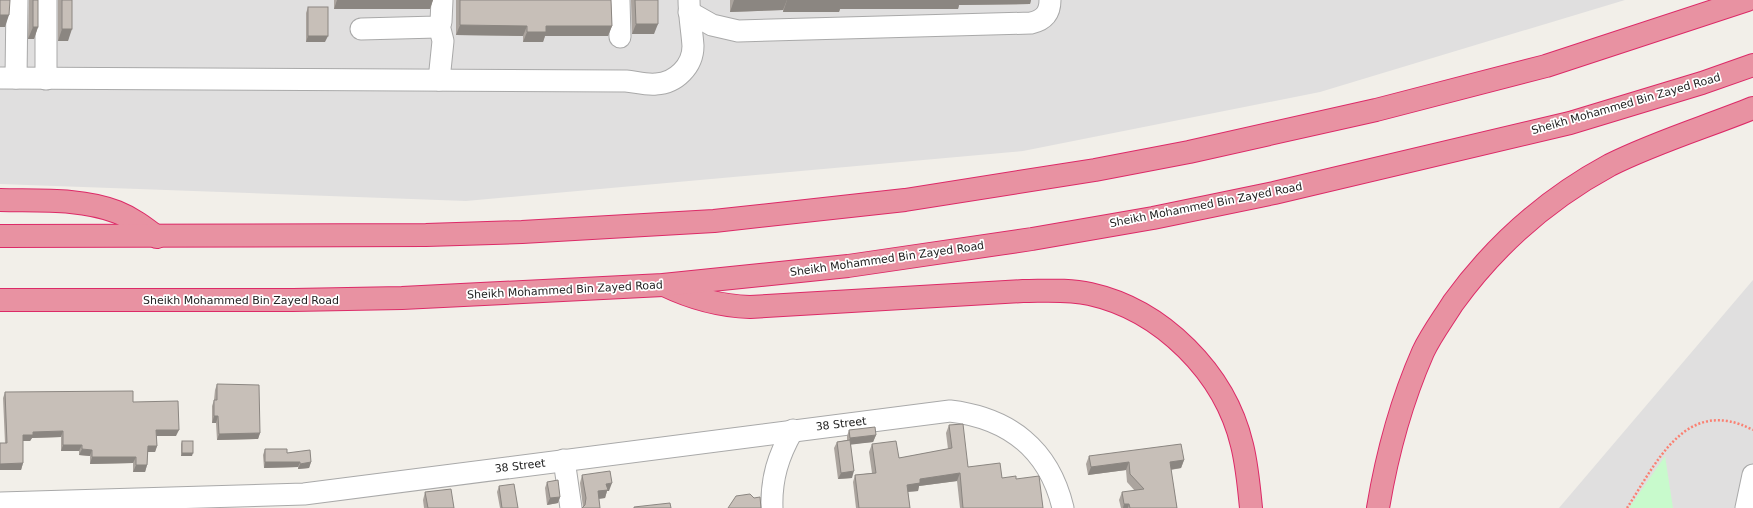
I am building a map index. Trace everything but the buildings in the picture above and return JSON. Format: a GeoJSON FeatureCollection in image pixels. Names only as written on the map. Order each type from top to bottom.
{"type":"FeatureCollection","features":[{"type":"Feature","properties":{"kind":"highway"},"geometry":{"type":"LineString","coordinates":[[0,236],[426,234],[618,228],[810,212],[992,188],[1189,152],[1376,110],[1546,66],[1747,0]]}},
{"type":"Feature","properties":{"kind":"highway","name":"Sheikh Mohammed Bin Zayed Road"},"geometry":{"type":"LineString","coordinates":[[0,300],[293,300],[394,298],[663,285],[848,266],[1032,239],[1161,216],[1274,193],[1570,123],[1702,83],[1753,65]]}},
{"type":"Feature","properties":{"kind":"highway"},"geometry":{"type":"LineString","coordinates":[[1378,508],[1391,443],[1404,398],[1424,351],[1443,318],[1489,258],[1516,230],[1545,206],[1610,166],[1645,149],[1753,108]]}},
{"type":"Feature","properties":{"kind":"highway"},"geometry":{"type":"LineString","coordinates":[[0,200],[72,203],[95,206],[117,212],[131,219],[157,236]]}},
{"type":"Feature","properties":{"kind":"highway"},"geometry":{"type":"LineString","coordinates":[[663,285],[684,295],[705,302],[728,306],[750,307],[1023,291],[1060,291],[1090,294],[1120,304],[1149,318],[1175,337],[1198,360],[1217,385],[1232,414],[1242,444],[1251,508]]}},
{"type":"Feature","properties":{"kind":"street"},"geometry":{"type":"LineString","coordinates":[[17,0],[8,78],[626,81],[644,78],[656,73],[673,62],[683,44],[689,6]]}},
{"type":"Feature","properties":{"kind":"street"},"geometry":{"type":"LineString","coordinates":[[46,0],[46,78]]}},
{"type":"Feature","properties":{"kind":"street"},"geometry":{"type":"LineString","coordinates":[[361,29],[434,28],[439,25],[442,18],[442,0]]}},
{"type":"Feature","properties":{"kind":"street"},"geometry":{"type":"LineString","coordinates":[[619,0],[620,37]]}},
{"type":"Feature","properties":{"kind":"street"},"geometry":{"type":"LineString","coordinates":[[689,6],[712,25],[738,31],[1031,23],[1045,17],[1049,10],[1050,0]]}},
{"type":"Feature","properties":{"kind":"street"},"geometry":{"type":"LineString","coordinates":[[439,25],[443,41],[439,80]]}},
{"type":"Feature","properties":{"kind":"street","name":"38 Street"},"geometry":{"type":"LineString","coordinates":[[0,503],[80,505],[311,501],[564,460],[950,411],[972,414],[993,420],[1013,431],[1030,445],[1042,459],[1052,476],[1060,493],[1063,508]]}},
{"type":"Feature","properties":{"kind":"street"},"geometry":{"type":"LineString","coordinates":[[772,508],[772,491],[775,470],[782,449],[793,430]]}},
{"type":"Feature","properties":{"kind":"street"},"geometry":{"type":"LineString","coordinates":[[564,460],[571,508]]}},
{"type":"Feature","properties":{"kind":"street"},"geometry":{"type":"LineString","coordinates":[[1746,508],[1753,475]]}},
{"type":"Feature","properties":{"kind":"path"},"geometry":{"type":"LineString","coordinates":[[1627,508],[1670,443],[1686,430],[1705,422],[1724,420],[1734,421],[1753,430]]}},
{"type":"Feature","properties":{"kind":"shaded area"},"geometry":{"type":"Polygon","coordinates":[[[0,0],[1625,0],[1320,92],[1023,151],[466,201],[0,184],[0,0]]]}},
{"type":"Feature","properties":{"kind":"shaded area"},"geometry":{"type":"Polygon","coordinates":[[[1753,280],[1753,508],[1559,508],[1753,280]]]}},
{"type":"Feature","properties":{"kind":"green space"},"geometry":{"type":"Polygon","coordinates":[[[1665,456],[1673,508],[1629,508],[1665,456]]]}}]}
